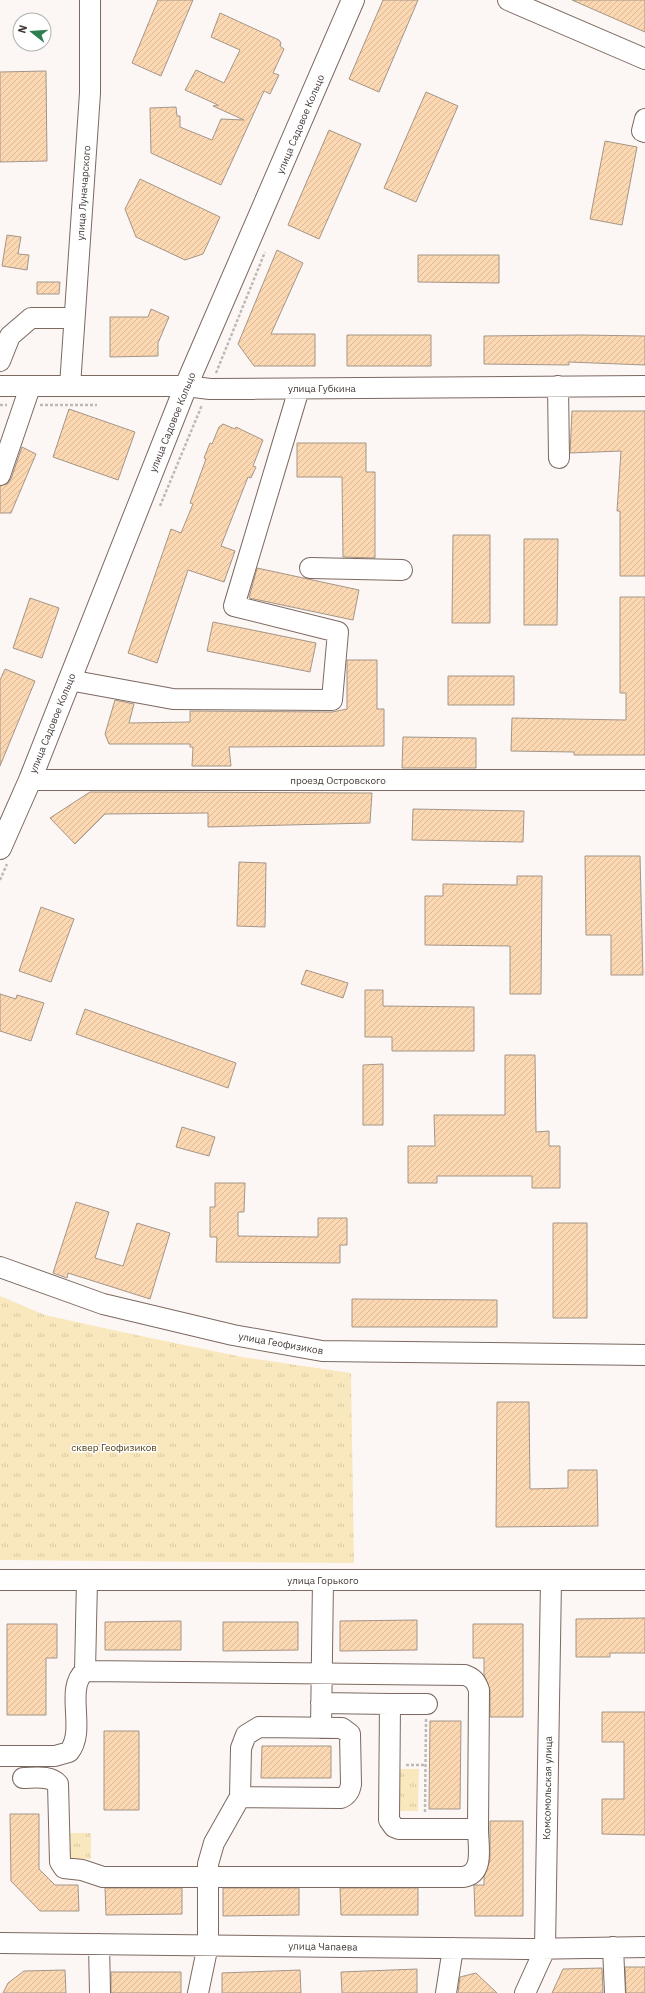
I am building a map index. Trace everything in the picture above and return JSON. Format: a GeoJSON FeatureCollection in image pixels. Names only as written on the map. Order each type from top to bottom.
{"type":"FeatureCollection","features":[{"type":"Feature","properties":{"kind":"main road","name":"улица Садовое Кольцо"},"geometry":{"type":"LineString","coordinates":[[5,853],[30,780],[183,395],[353,0]]}},
{"type":"Feature","properties":{"kind":"street","name":"улица Луначарского"},"geometry":{"type":"LineString","coordinates":[[70,386],[90,93],[90,0]]}},
{"type":"Feature","properties":{"kind":"street"},"geometry":{"type":"LineString","coordinates":[[508,0],[645,59]]}},
{"type":"Feature","properties":{"kind":"street"},"geometry":{"type":"LineString","coordinates":[[645,119],[642,131],[645,132]]}},
{"type":"Feature","properties":{"kind":"street"},"geometry":{"type":"LineString","coordinates":[[0,361],[10,336],[31,318],[74,318]]}},
{"type":"Feature","properties":{"kind":"street","name":"улица Губкина"},"geometry":{"type":"LineString","coordinates":[[0,386],[70,386],[183,395],[210,389],[645,386]]}},
{"type":"Feature","properties":{"kind":"street"},"geometry":{"type":"LineString","coordinates":[[0,474],[30,386]]}},
{"type":"Feature","properties":{"kind":"street"},"geometry":{"type":"LineString","coordinates":[[558,386],[559,458]]}},
{"type":"Feature","properties":{"kind":"street"},"geometry":{"type":"LineString","coordinates":[[70,680],[173,699],[332,700],[338,632],[234,606],[299,389]]}},
{"type":"Feature","properties":{"kind":"street"},"geometry":{"type":"LineString","coordinates":[[310,568],[402,570]]}},
{"type":"Feature","properties":{"kind":"street","name":"проезд Островского"},"geometry":{"type":"LineString","coordinates":[[30,780],[645,780]]}},
{"type":"Feature","properties":{"kind":"street","name":"улица Геофизиков"},"geometry":{"type":"LineString","coordinates":[[0,1267],[103,1304],[233,1335],[322,1351],[645,1355]]}},
{"type":"Feature","properties":{"kind":"street","name":"улица Горького"},"geometry":{"type":"LineString","coordinates":[[0,1580],[645,1580]]}},
{"type":"Feature","properties":{"kind":"street"},"geometry":{"type":"LineString","coordinates":[[85,1672],[86,1580]]}},
{"type":"Feature","properties":{"kind":"street"},"geometry":{"type":"LineString","coordinates":[[321,1728],[323,1580]]}},
{"type":"Feature","properties":{"kind":"street","name":"Комсомольская улица"},"geometry":{"type":"LineString","coordinates":[[525,1993],[545,1949],[551,1580]]}},
{"type":"Feature","properties":{"kind":"street"},"geometry":{"type":"LineString","coordinates":[[0,1756],[55,1756],[63,1755],[69,1752],[76,1739],[76,1685],[81,1675],[85,1672],[465,1675],[471,1677],[477,1683],[478,1866],[475,1872],[470,1876],[103,1876],[82,1870],[64,1868],[60,1862],[58,1784],[55,1779],[24,1778]]}},
{"type":"Feature","properties":{"kind":"street"},"geometry":{"type":"LineString","coordinates":[[321,1703],[426,1704]]}},
{"type":"Feature","properties":{"kind":"street"},"geometry":{"type":"LineString","coordinates":[[390,1704],[390,1824],[398,1829],[478,1829]]}},
{"type":"Feature","properties":{"kind":"street"},"geometry":{"type":"LineString","coordinates":[[198,1993],[208,1945],[208,1864],[214,1843],[240,1797],[241,1748],[243,1741],[252,1730],[258,1728],[342,1728],[350,1734],[351,1784],[350,1791],[345,1796],[341,1798],[240,1797]]}},
{"type":"Feature","properties":{"kind":"street","name":"улица Чапаева"},"geometry":{"type":"LineString","coordinates":[[0,1943],[545,1949],[645,1947]]}},
{"type":"Feature","properties":{"kind":"street"},"geometry":{"type":"LineString","coordinates":[[100,1944],[100,1993]]}},
{"type":"Feature","properties":{"kind":"street"},"geometry":{"type":"LineString","coordinates":[[446,1993],[453,1948]]}},
{"type":"Feature","properties":{"kind":"street"},"geometry":{"type":"LineString","coordinates":[[612,1948],[615,1993]]}},
{"type":"Feature","properties":{"kind":"path"},"geometry":{"type":"LineString","coordinates":[[158,509],[210,389],[266,251]]}},
{"type":"Feature","properties":{"kind":"path"},"geometry":{"type":"LineString","coordinates":[[183,395],[201,407]]}},
{"type":"Feature","properties":{"kind":"path"},"geometry":{"type":"LineString","coordinates":[[0,406],[101,405]]}},
{"type":"Feature","properties":{"kind":"path"},"geometry":{"type":"LineString","coordinates":[[0,880],[5,853]]}},
{"type":"Feature","properties":{"kind":"path"},"geometry":{"type":"LineString","coordinates":[[425,1829],[426,1704]]}},
{"type":"Feature","properties":{"kind":"green space","name":"cквер Геофизиков"},"geometry":{"type":"Polygon","coordinates":[[[0,1296],[45,1315],[122,1332],[242,1357],[351,1373],[354,1563],[0,1560],[0,1296]]]}},
{"type":"Feature","properties":{"kind":"green space"},"geometry":{"type":"Polygon","coordinates":[[[395,1769],[419,1769],[418,1811],[395,1811],[395,1769]]]}},
{"type":"Feature","properties":{"kind":"green space"},"geometry":{"type":"Polygon","coordinates":[[[68,1833],[91,1833],[91,1859],[69,1859],[68,1833]]]}},
{"type":"Feature","properties":{"kind":"building"},"geometry":{"type":"Polygon","coordinates":[[[158,0],[193,0],[161,76],[132,63],[158,0]]]}},
{"type":"Feature","properties":{"kind":"building"},"geometry":{"type":"Polygon","coordinates":[[[383,0],[418,0],[379,92],[349,79],[383,0]]]}},
{"type":"Feature","properties":{"kind":"building"},"geometry":{"type":"Polygon","coordinates":[[[572,0],[645,0],[645,32],[572,0]]]}},
{"type":"Feature","properties":{"kind":"building"},"geometry":{"type":"Polygon","coordinates":[[[220,13],[279,40],[281,43],[280,46],[284,49],[273,73],[279,75],[270,94],[264,91],[221,185],[151,153],[150,108],[176,107],[177,116],[180,116],[180,127],[212,140],[221,119],[244,120],[213,106],[218,105],[185,90],[196,70],[224,83],[240,50],[211,37],[220,13]]]}},
{"type":"Feature","properties":{"kind":"building"},"geometry":{"type":"Polygon","coordinates":[[[46,71],[47,161],[0,162],[0,72],[46,71]]]}},
{"type":"Feature","properties":{"kind":"building"},"geometry":{"type":"Polygon","coordinates":[[[426,92],[458,106],[416,202],[384,188],[426,92]]]}},
{"type":"Feature","properties":{"kind":"building"},"geometry":{"type":"Polygon","coordinates":[[[329,130],[361,144],[319,239],[288,225],[329,130]]]}},
{"type":"Feature","properties":{"kind":"building"},"geometry":{"type":"Polygon","coordinates":[[[605,141],[637,147],[622,225],[590,219],[605,141]]]}},
{"type":"Feature","properties":{"kind":"building"},"geometry":{"type":"Polygon","coordinates":[[[140,179],[220,217],[203,254],[185,260],[136,237],[125,209],[140,179]]]}},
{"type":"Feature","properties":{"kind":"building"},"geometry":{"type":"Polygon","coordinates":[[[7,235],[21,237],[18,254],[29,255],[27,270],[2,266],[7,235]]]}},
{"type":"Feature","properties":{"kind":"building"},"geometry":{"type":"Polygon","coordinates":[[[277,250],[303,263],[271,334],[315,334],[315,366],[254,366],[238,344],[277,250]]]}},
{"type":"Feature","properties":{"kind":"building"},"geometry":{"type":"Polygon","coordinates":[[[418,255],[499,255],[499,283],[418,282],[418,255]]]}},
{"type":"Feature","properties":{"kind":"building"},"geometry":{"type":"Polygon","coordinates":[[[37,282],[60,282],[59,294],[37,294],[37,282]]]}},
{"type":"Feature","properties":{"kind":"building"},"geometry":{"type":"Polygon","coordinates":[[[151,309],[169,317],[158,343],[158,356],[110,357],[110,317],[148,317],[151,309]]]}},
{"type":"Feature","properties":{"kind":"building"},"geometry":{"type":"Polygon","coordinates":[[[347,335],[431,335],[431,366],[347,366],[347,335]]]}},
{"type":"Feature","properties":{"kind":"building"},"geometry":{"type":"Polygon","coordinates":[[[484,336],[645,336],[645,365],[569,362],[569,365],[484,364],[484,336]]]}},
{"type":"Feature","properties":{"kind":"building"},"geometry":{"type":"Polygon","coordinates":[[[69,409],[135,432],[118,480],[53,457],[69,409]]]}},
{"type":"Feature","properties":{"kind":"building"},"geometry":{"type":"Polygon","coordinates":[[[572,411],[645,411],[645,576],[620,576],[620,511],[617,511],[621,451],[570,453],[572,411]]]}},
{"type":"Feature","properties":{"kind":"building"},"geometry":{"type":"Polygon","coordinates":[[[223,424],[235,429],[236,427],[263,440],[253,466],[256,467],[251,478],[248,477],[221,546],[235,551],[224,582],[188,570],[157,663],[128,653],[171,529],[181,533],[193,504],[190,503],[206,459],[204,458],[210,443],[212,444],[219,427],[223,424]]]}},
{"type":"Feature","properties":{"kind":"building"},"geometry":{"type":"Polygon","coordinates":[[[297,443],[366,443],[366,472],[375,472],[375,558],[343,557],[342,477],[297,477],[297,443]]]}},
{"type":"Feature","properties":{"kind":"building"},"geometry":{"type":"Polygon","coordinates":[[[22,447],[36,454],[11,513],[0,513],[0,486],[7,484],[11,479],[22,447]]]}},
{"type":"Feature","properties":{"kind":"building"},"geometry":{"type":"Polygon","coordinates":[[[453,535],[490,535],[490,623],[452,623],[453,535]]]}},
{"type":"Feature","properties":{"kind":"building"},"geometry":{"type":"Polygon","coordinates":[[[524,539],[558,539],[557,625],[524,625],[524,539]]]}},
{"type":"Feature","properties":{"kind":"building"},"geometry":{"type":"Polygon","coordinates":[[[257,568],[359,590],[353,620],[249,598],[257,568]]]}},
{"type":"Feature","properties":{"kind":"building"},"geometry":{"type":"Polygon","coordinates":[[[620,597],[645,597],[645,755],[574,755],[574,752],[511,751],[512,718],[626,720],[626,693],[620,693],[620,597]]]}},
{"type":"Feature","properties":{"kind":"building"},"geometry":{"type":"Polygon","coordinates":[[[30,598],[59,608],[42,658],[13,648],[30,598]]]}},
{"type":"Feature","properties":{"kind":"building"},"geometry":{"type":"Polygon","coordinates":[[[213,622],[316,643],[310,672],[207,651],[213,622]]]}},
{"type":"Feature","properties":{"kind":"building"},"geometry":{"type":"Polygon","coordinates":[[[347,660],[377,660],[377,709],[384,709],[384,746],[229,747],[231,766],[192,766],[193,747],[190,747],[190,744],[109,744],[105,734],[115,700],[134,704],[129,723],[190,722],[190,711],[332,712],[347,709],[347,660]]]}},
{"type":"Feature","properties":{"kind":"building"},"geometry":{"type":"Polygon","coordinates":[[[5,669],[35,681],[0,766],[0,680],[5,669]]]}},
{"type":"Feature","properties":{"kind":"building"},"geometry":{"type":"Polygon","coordinates":[[[448,676],[514,676],[514,705],[448,705],[448,676]]]}},
{"type":"Feature","properties":{"kind":"building"},"geometry":{"type":"Polygon","coordinates":[[[403,737],[476,738],[476,768],[402,768],[403,737]]]}},
{"type":"Feature","properties":{"kind":"building"},"geometry":{"type":"Polygon","coordinates":[[[90,792],[372,793],[370,823],[208,827],[208,813],[105,814],[75,844],[50,818],[90,792]]]}},
{"type":"Feature","properties":{"kind":"building"},"geometry":{"type":"Polygon","coordinates":[[[413,809],[524,811],[523,842],[412,840],[413,809]]]}},
{"type":"Feature","properties":{"kind":"building"},"geometry":{"type":"Polygon","coordinates":[[[585,856],[640,856],[643,975],[611,975],[611,935],[586,935],[585,856]]]}},
{"type":"Feature","properties":{"kind":"building"},"geometry":{"type":"Polygon","coordinates":[[[239,862],[266,863],[265,927],[237,926],[239,862]]]}},
{"type":"Feature","properties":{"kind":"building"},"geometry":{"type":"Polygon","coordinates":[[[517,876],[542,876],[541,994],[510,994],[510,946],[425,945],[425,896],[443,896],[443,884],[517,885],[517,876]]]}},
{"type":"Feature","properties":{"kind":"building"},"geometry":{"type":"Polygon","coordinates":[[[41,907],[74,919],[51,982],[19,971],[41,907]]]}},
{"type":"Feature","properties":{"kind":"building"},"geometry":{"type":"Polygon","coordinates":[[[306,970],[348,983],[343,998],[301,984],[306,970]]]}},
{"type":"Feature","properties":{"kind":"building"},"geometry":{"type":"Polygon","coordinates":[[[365,990],[383,990],[383,1006],[474,1007],[474,1051],[392,1051],[392,1037],[365,1037],[365,990]]]}},
{"type":"Feature","properties":{"kind":"building"},"geometry":{"type":"Polygon","coordinates":[[[0,994],[16,999],[17,995],[44,1003],[31,1041],[0,1031],[0,994]]]}},
{"type":"Feature","properties":{"kind":"building"},"geometry":{"type":"Polygon","coordinates":[[[85,1009],[236,1063],[228,1088],[76,1034],[85,1009]]]}},
{"type":"Feature","properties":{"kind":"building"},"geometry":{"type":"Polygon","coordinates":[[[505,1055],[535,1055],[536,1132],[549,1131],[549,1146],[560,1146],[560,1188],[532,1188],[532,1176],[437,1176],[437,1183],[408,1183],[408,1146],[435,1146],[434,1115],[505,1115],[505,1055]]]}},
{"type":"Feature","properties":{"kind":"building"},"geometry":{"type":"Polygon","coordinates":[[[383,1064],[383,1125],[363,1125],[363,1065],[383,1064]]]}},
{"type":"Feature","properties":{"kind":"building"},"geometry":{"type":"Polygon","coordinates":[[[182,1127],[215,1137],[209,1156],[176,1147],[182,1127]]]}},
{"type":"Feature","properties":{"kind":"building"},"geometry":{"type":"Polygon","coordinates":[[[215,1183],[245,1183],[244,1212],[238,1212],[238,1236],[318,1237],[318,1218],[347,1218],[347,1245],[340,1245],[340,1263],[216,1262],[217,1237],[210,1237],[210,1207],[215,1207],[215,1183]]]}},
{"type":"Feature","properties":{"kind":"building"},"geometry":{"type":"Polygon","coordinates":[[[76,1202],[109,1212],[95,1258],[123,1266],[137,1223],[170,1233],[150,1299],[68,1273],[67,1278],[53,1273],[76,1202]]]}},
{"type":"Feature","properties":{"kind":"building"},"geometry":{"type":"Polygon","coordinates":[[[553,1223],[587,1223],[587,1318],[553,1318],[553,1223]]]}},
{"type":"Feature","properties":{"kind":"building"},"geometry":{"type":"Polygon","coordinates":[[[352,1299],[497,1300],[497,1327],[352,1327],[352,1299]]]}},
{"type":"Feature","properties":{"kind":"building"},"geometry":{"type":"Polygon","coordinates":[[[497,1402],[529,1402],[530,1489],[568,1488],[568,1470],[597,1470],[598,1526],[496,1527],[497,1402]]]}},
{"type":"Feature","properties":{"kind":"building"},"geometry":{"type":"Polygon","coordinates":[[[645,1618],[645,1653],[610,1653],[610,1657],[576,1657],[576,1619],[645,1618]]]}},
{"type":"Feature","properties":{"kind":"building"},"geometry":{"type":"Polygon","coordinates":[[[417,1620],[417,1650],[340,1651],[340,1621],[417,1620]]]}},
{"type":"Feature","properties":{"kind":"building"},"geometry":{"type":"Polygon","coordinates":[[[181,1621],[181,1650],[105,1650],[105,1622],[181,1621]]]}},
{"type":"Feature","properties":{"kind":"building"},"geometry":{"type":"Polygon","coordinates":[[[223,1622],[298,1622],[298,1650],[223,1651],[223,1622]]]}},
{"type":"Feature","properties":{"kind":"building"},"geometry":{"type":"Polygon","coordinates":[[[7,1624],[57,1624],[57,1658],[46,1658],[46,1715],[7,1715],[7,1624]]]}},
{"type":"Feature","properties":{"kind":"building"},"geometry":{"type":"Polygon","coordinates":[[[473,1624],[523,1624],[523,1717],[490,1717],[490,1690],[484,1675],[484,1658],[473,1658],[473,1624]]]}},
{"type":"Feature","properties":{"kind":"building"},"geometry":{"type":"Polygon","coordinates":[[[602,1712],[645,1712],[645,1835],[602,1834],[602,1799],[624,1799],[624,1742],[602,1742],[602,1712]]]}},
{"type":"Feature","properties":{"kind":"building"},"geometry":{"type":"Polygon","coordinates":[[[430,1721],[461,1721],[460,1809],[429,1809],[430,1721]]]}},
{"type":"Feature","properties":{"kind":"building"},"geometry":{"type":"Polygon","coordinates":[[[104,1731],[139,1731],[139,1810],[104,1810],[104,1731]]]}},
{"type":"Feature","properties":{"kind":"building"},"geometry":{"type":"Polygon","coordinates":[[[262,1746],[331,1746],[331,1778],[261,1778],[262,1746]]]}},
{"type":"Feature","properties":{"kind":"building"},"geometry":{"type":"Polygon","coordinates":[[[10,1814],[39,1814],[39,1869],[55,1885],[78,1885],[79,1911],[40,1911],[11,1881],[10,1814]]]}},
{"type":"Feature","properties":{"kind":"building"},"geometry":{"type":"Polygon","coordinates":[[[490,1821],[523,1821],[523,1916],[475,1916],[474,1885],[484,1885],[484,1877],[490,1860],[490,1821]]]}},
{"type":"Feature","properties":{"kind":"building"},"geometry":{"type":"Polygon","coordinates":[[[105,1888],[182,1888],[182,1914],[106,1915],[105,1888]]]}},
{"type":"Feature","properties":{"kind":"building"},"geometry":{"type":"Polygon","coordinates":[[[223,1888],[299,1888],[299,1915],[223,1916],[223,1888]]]}},
{"type":"Feature","properties":{"kind":"building"},"geometry":{"type":"Polygon","coordinates":[[[340,1888],[418,1888],[418,1915],[341,1915],[340,1888]]]}},
{"type":"Feature","properties":{"kind":"building"},"geometry":{"type":"Polygon","coordinates":[[[625,1967],[645,1967],[645,1993],[626,1993],[625,1967]]]}},
{"type":"Feature","properties":{"kind":"building"},"geometry":{"type":"Polygon","coordinates":[[[602,1968],[603,1993],[552,1993],[563,1969],[602,1968]]]}},
{"type":"Feature","properties":{"kind":"building"},"geometry":{"type":"Polygon","coordinates":[[[417,1969],[417,1993],[342,1993],[341,1972],[417,1969]]]}},
{"type":"Feature","properties":{"kind":"building"},"geometry":{"type":"Polygon","coordinates":[[[65,1970],[66,1993],[3,1993],[8,1983],[24,1971],[65,1970]]]}},
{"type":"Feature","properties":{"kind":"building"},"geometry":{"type":"Polygon","coordinates":[[[300,1970],[301,1993],[222,1993],[222,1973],[300,1970]]]}},
{"type":"Feature","properties":{"kind":"building"},"geometry":{"type":"Polygon","coordinates":[[[111,1972],[181,1972],[181,1993],[111,1993],[111,1972]]]}},
{"type":"Feature","properties":{"kind":"building"},"geometry":{"type":"Polygon","coordinates":[[[476,1973],[497,1993],[458,1993],[460,1977],[476,1973]]]}}]}
